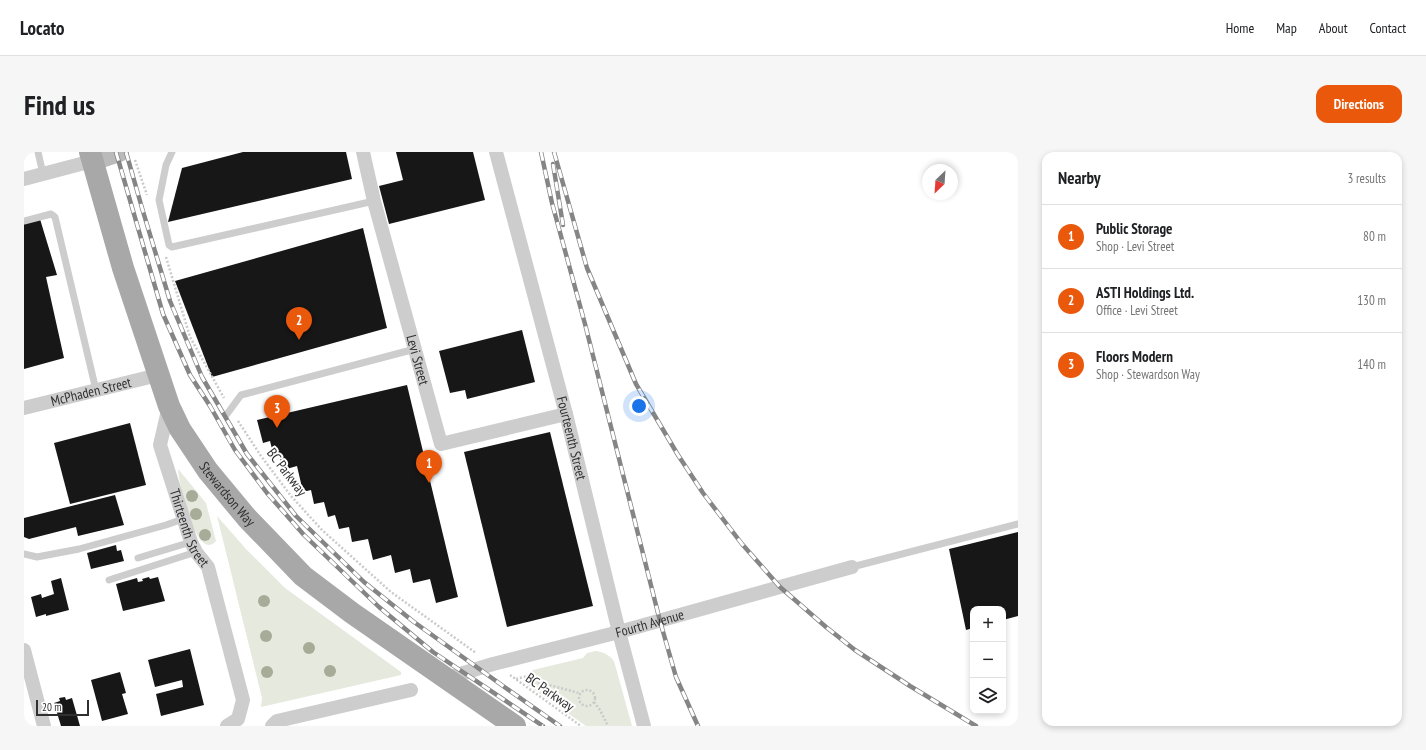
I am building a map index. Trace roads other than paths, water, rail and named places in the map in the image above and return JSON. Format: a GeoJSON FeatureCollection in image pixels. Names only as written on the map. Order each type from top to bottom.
{"type":"FeatureCollection","features":[{"type":"Feature","properties":{"kind":"main road","name":"Stewardson Way"},"geometry":{"type":"LineString","coordinates":[[91,156],[123,268],[169,406],[180,429],[208,471],[247,518],[303,576],[352,613],[515,726]]}},
{"type":"Feature","properties":{"kind":"street"},"geometry":{"type":"LineString","coordinates":[[24,179],[43,174],[91,156],[118,152]]}},
{"type":"Feature","properties":{"kind":"street","name":"Levi Street"},"geometry":{"type":"LineString","coordinates":[[363,152],[374,201],[441,444],[566,414]]}},
{"type":"Feature","properties":{"kind":"street","name":"Fourteenth Street"},"geometry":{"type":"LineString","coordinates":[[496,152],[566,414],[619,632],[644,726]]}},
{"type":"Feature","properties":{"kind":"street","name":"McPhaden Street"},"geometry":{"type":"LineString","coordinates":[[24,408],[158,375]]}},
{"type":"Feature","properties":{"kind":"street","name":"Thirteenth Street"},"geometry":{"type":"LineString","coordinates":[[169,406],[160,445],[183,518],[194,547],[208,567],[243,700],[233,722]]}},
{"type":"Feature","properties":{"kind":"street","name":"Fourth Avenue"},"geometry":{"type":"LineString","coordinates":[[447,678],[852,567]]}},
{"type":"Feature","properties":{"kind":"street"},"geometry":{"type":"LineString","coordinates":[[24,650],[44,726]]}},
{"type":"Feature","properties":{"kind":"street"},"geometry":{"type":"LineString","coordinates":[[272,726],[277,721],[411,690]]}},
{"type":"Feature","properties":{"kind":"lane"},"geometry":{"type":"LineString","coordinates":[[38,152],[43,174]]}},
{"type":"Feature","properties":{"kind":"lane"},"geometry":{"type":"LineString","coordinates":[[172,152],[166,165],[159,200],[172,247],[374,201]]}},
{"type":"Feature","properties":{"kind":"lane"},"geometry":{"type":"LineString","coordinates":[[24,221],[51,214],[55,217],[96,390]]}},
{"type":"Feature","properties":{"kind":"lane"},"geometry":{"type":"LineString","coordinates":[[228,412],[241,395],[415,349]]}},
{"type":"Feature","properties":{"kind":"lane"},"geometry":{"type":"LineString","coordinates":[[24,554],[37,556],[79,549],[166,525],[183,518]]}},
{"type":"Feature","properties":{"kind":"lane"},"geometry":{"type":"LineString","coordinates":[[852,567],[1018,524]]}},
{"type":"Feature","properties":{"kind":"lane"},"geometry":{"type":"LineString","coordinates":[[138,558],[194,547]]}},
{"type":"Feature","properties":{"kind":"lane"},"geometry":{"type":"LineString","coordinates":[[109,580],[194,547]]}},
{"type":"Feature","properties":{"kind":"railway"},"geometry":{"type":"LineString","coordinates":[[116,152],[163,314],[190,375],[210,406],[235,450],[267,493],[304,535],[379,607],[433,652],[543,726]]}},
{"type":"Feature","properties":{"kind":"railway"},"geometry":{"type":"LineString","coordinates":[[126,152],[170,301],[202,377],[247,454],[296,516],[364,582],[414,622],[560,726]]}},
{"type":"Feature","properties":{"kind":"railway"},"geometry":{"type":"LineString","coordinates":[[541,152],[552,203],[585,324],[660,621],[676,677],[698,726]]}},
{"type":"Feature","properties":{"kind":"railway"},"geometry":{"type":"LineString","coordinates":[[554,152],[587,268],[636,384],[678,455],[703,493],[742,544],[780,587],[826,627],[855,650],[910,686],[976,726]]}},
{"type":"Feature","properties":{"kind":"railway"},"geometry":{"type":"LineString","coordinates":[[553,164],[563,225]]}},
{"type":"Feature","properties":{"kind":"place","name":"ASTI Holdings Ltd."},"geometry":{"type":"Point","coordinates":[299,340]}},
{"type":"Feature","properties":{"kind":"place","name":"Floors Modern"},"geometry":{"type":"Point","coordinates":[277,428]}},
{"type":"Feature","properties":{"kind":"place","name":"Public Storage"},"geometry":{"type":"Point","coordinates":[429,483]}}]}
